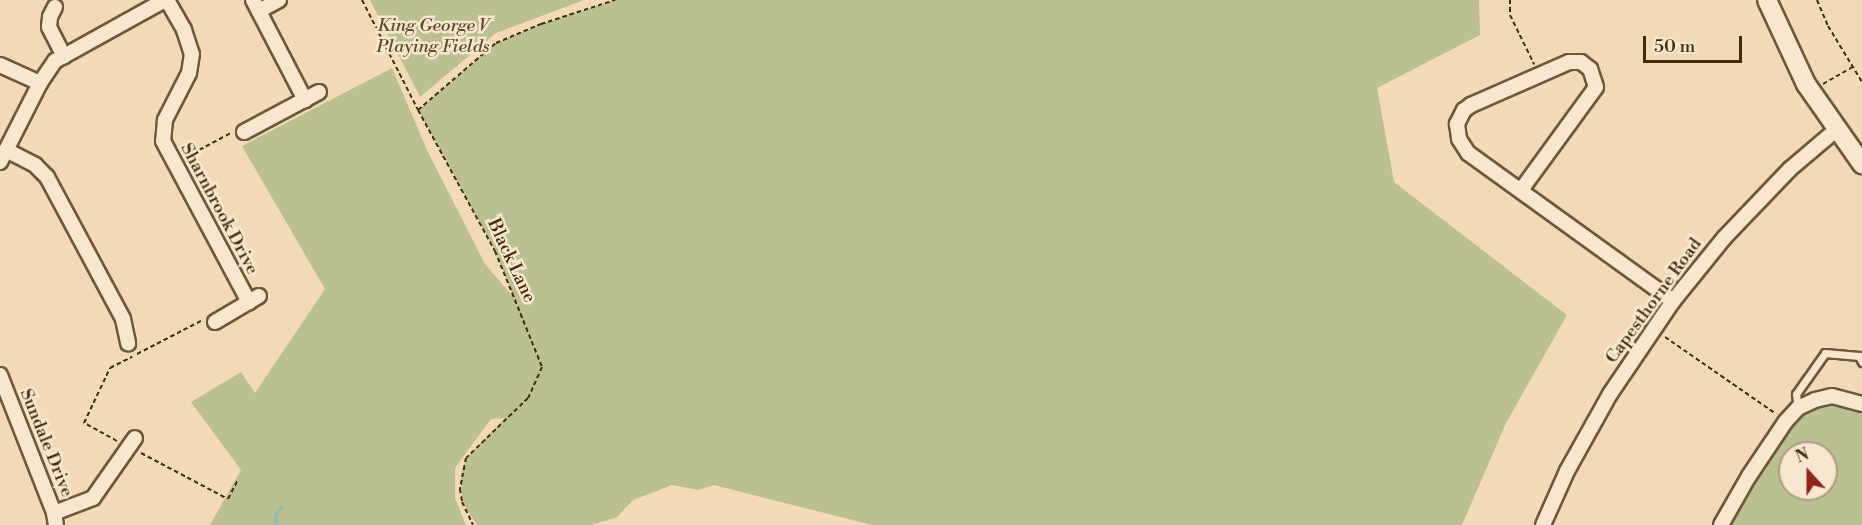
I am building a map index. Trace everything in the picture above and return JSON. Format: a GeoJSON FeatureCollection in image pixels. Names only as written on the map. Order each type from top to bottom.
{"type":"FeatureCollection","features":[{"type":"Feature","properties":{"kind":"street"},"geometry":{"type":"LineString","coordinates":[[128,343],[123,320],[47,177],[35,165],[3,156],[50,65],[166,0]]}},
{"type":"Feature","properties":{"kind":"street","name":"Sharnbrook Drive"},"geometry":{"type":"LineString","coordinates":[[166,0],[188,38],[192,54],[189,73],[162,131],[165,148],[254,299],[215,322]]}},
{"type":"Feature","properties":{"kind":"street"},"geometry":{"type":"LineString","coordinates":[[279,0],[256,6],[305,100]]}},
{"type":"Feature","properties":{"kind":"street"},"geometry":{"type":"LineString","coordinates":[[1767,0],[1810,91],[1862,164]]}},
{"type":"Feature","properties":{"kind":"street"},"geometry":{"type":"LineString","coordinates":[[55,7],[50,17],[49,27],[64,56]]}},
{"type":"Feature","properties":{"kind":"street"},"geometry":{"type":"LineString","coordinates":[[1521,190],[1596,87],[1590,69],[1581,62],[1569,62],[1471,105],[1464,111],[1457,124],[1459,139],[1468,153],[1673,301]]}},
{"type":"Feature","properties":{"kind":"street"},"geometry":{"type":"LineString","coordinates":[[0,65],[40,83]]}},
{"type":"Feature","properties":{"kind":"street"},"geometry":{"type":"LineString","coordinates":[[244,132],[320,92]]}},
{"type":"Feature","properties":{"kind":"street","name":"Capesthorne Road"},"geometry":{"type":"LineString","coordinates":[[1543,525],[1567,471],[1610,394],[1673,301],[1724,238],[1790,169],[1836,130]]}},
{"type":"Feature","properties":{"kind":"street","name":"Sundale Drive"},"geometry":{"type":"LineString","coordinates":[[0,375],[55,519]]}},
{"type":"Feature","properties":{"kind":"street"},"geometry":{"type":"LineString","coordinates":[[1721,525],[1744,483],[1786,421],[1798,408],[1815,400],[1832,396],[1862,404]]}},
{"type":"Feature","properties":{"kind":"street"},"geometry":{"type":"LineString","coordinates":[[55,519],[93,498],[132,443]]}},
{"type":"Feature","properties":{"kind":"lane"},"geometry":{"type":"LineString","coordinates":[[1798,408],[1796,394],[1825,353],[1859,356],[1862,362]]}},
{"type":"Feature","properties":{"kind":"path","name":"Black Lane"},"geometry":{"type":"LineString","coordinates":[[362,0],[418,110],[495,251],[542,367],[528,398],[466,458],[461,474],[460,489],[462,502],[473,525]]}},
{"type":"Feature","properties":{"kind":"path"},"geometry":{"type":"LineString","coordinates":[[418,110],[496,43],[541,24],[615,0]]}},
{"type":"Feature","properties":{"kind":"path"},"geometry":{"type":"LineString","coordinates":[[1510,0],[1510,15],[1538,75]]}},
{"type":"Feature","properties":{"kind":"path"},"geometry":{"type":"LineString","coordinates":[[1817,0],[1851,67],[1862,82]]}},
{"type":"Feature","properties":{"kind":"path"},"geometry":{"type":"LineString","coordinates":[[1810,91],[1851,67]]}},
{"type":"Feature","properties":{"kind":"path"},"geometry":{"type":"LineString","coordinates":[[173,165],[234,131],[244,132]]}},
{"type":"Feature","properties":{"kind":"path"},"geometry":{"type":"LineString","coordinates":[[215,322],[206,319],[110,368],[84,423],[132,443],[228,499],[238,480]]}},
{"type":"Feature","properties":{"kind":"path"},"geometry":{"type":"LineString","coordinates":[[1653,328],[1786,421]]}},
{"type":"Feature","properties":{"kind":"green space","name":"King George V Playing Fields"},"geometry":{"type":"Polygon","coordinates":[[[370,0],[584,0],[496,33],[420,97],[370,0]]]}},
{"type":"Feature","properties":{"kind":"green space"},"geometry":{"type":"Polygon","coordinates":[[[615,0],[1479,0],[1480,35],[1377,88],[1394,182],[1567,315],[1506,423],[1462,525],[872,525],[714,485],[698,490],[672,485],[633,500],[617,517],[592,525],[477,525],[462,502],[461,474],[466,458],[505,418],[491,419],[455,468],[455,498],[466,525],[210,525],[241,470],[191,402],[241,372],[255,393],[325,289],[242,146],[392,68],[427,150],[485,264],[514,298],[495,251],[418,110],[496,43],[541,24],[615,0]]]}},
{"type":"Feature","properties":{"kind":"green space"},"geometry":{"type":"Polygon","coordinates":[[[1815,400],[1862,404],[1862,525],[1721,525],[1786,421],[1815,400]]]}},
{"type":"Feature","properties":{"kind":"waterway"},"geometry":{"type":"LineString","coordinates":[[276,525],[276,515],[281,508]]}}]}
